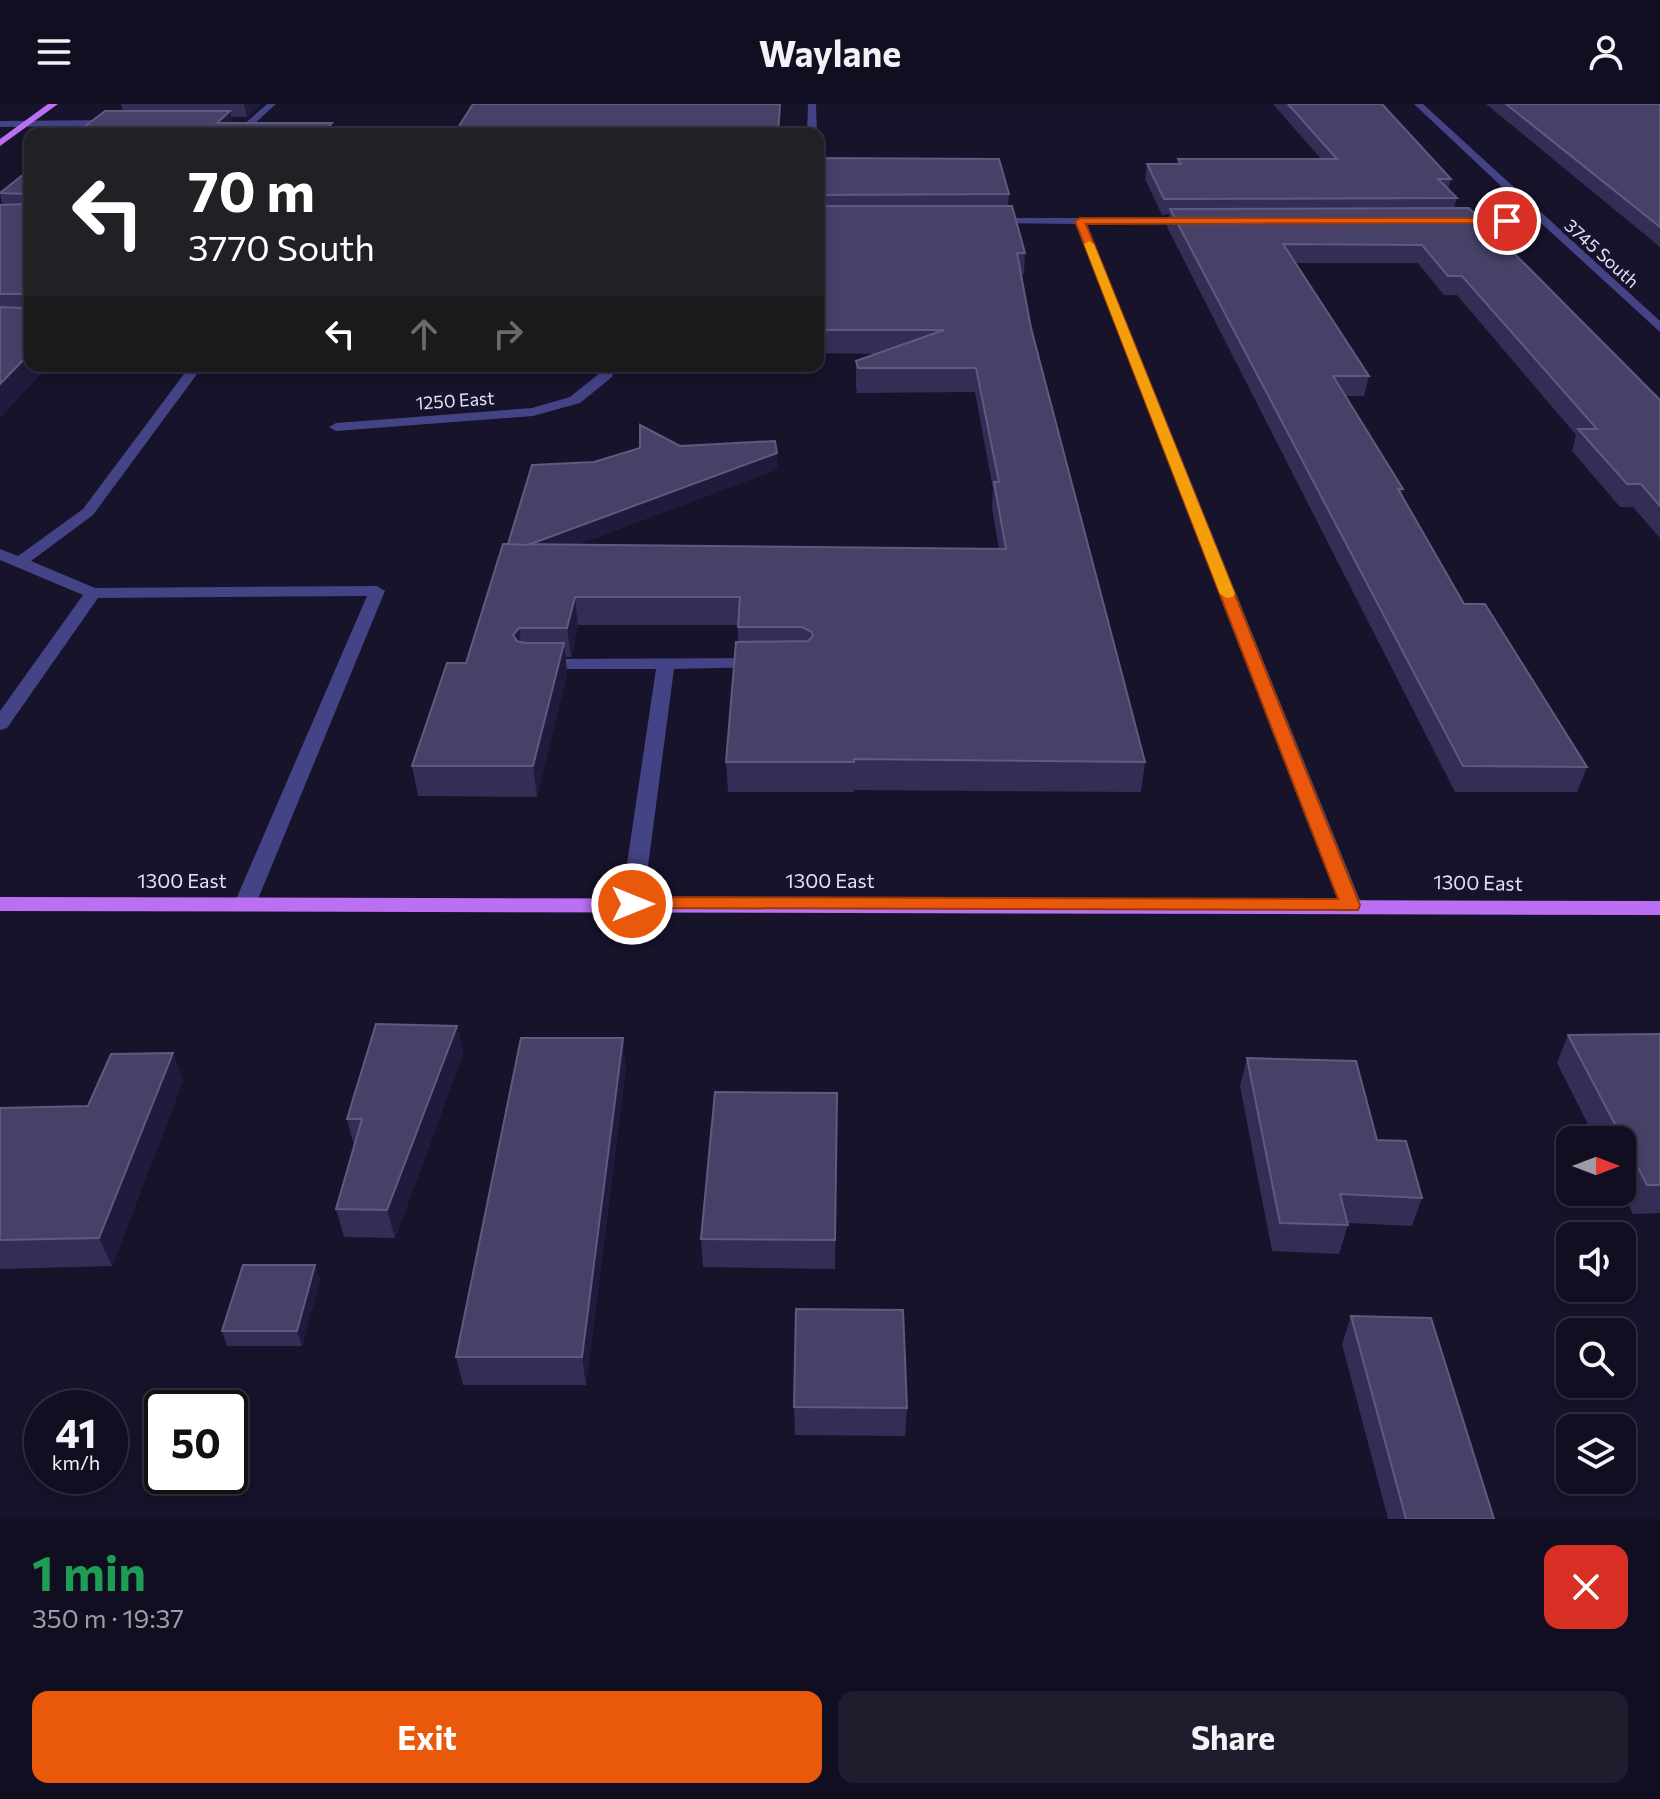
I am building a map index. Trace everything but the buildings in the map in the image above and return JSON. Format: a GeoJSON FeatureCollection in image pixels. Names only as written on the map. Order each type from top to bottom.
{"type":"FeatureCollection","features":[{"type":"Feature","properties":{"kind":"main road"},"geometry":{"type":"LineString","coordinates":[[0,143],[54,104]]}},
{"type":"Feature","properties":{"kind":"main road","name":"1300 East"},"geometry":{"type":"LineString","coordinates":[[0,904],[1660,908]]}},
{"type":"Feature","properties":{"kind":"street"},"geometry":{"type":"LineString","coordinates":[[244,128],[272,104]]}},
{"type":"Feature","properties":{"kind":"street"},"geometry":{"type":"LineString","coordinates":[[812,104],[812,128]]}},
{"type":"Feature","properties":{"kind":"street","name":"3745 South"},"geometry":{"type":"LineString","coordinates":[[1418,104],[1660,328]]}},
{"type":"Feature","properties":{"kind":"street"},"geometry":{"type":"LineString","coordinates":[[0,124],[122,123]]}},
{"type":"Feature","properties":{"kind":"street"},"geometry":{"type":"LineString","coordinates":[[233,123],[249,123]]}},
{"type":"Feature","properties":{"kind":"street"},"geometry":{"type":"LineString","coordinates":[[1445,221],[1542,220]]}},
{"type":"Feature","properties":{"kind":"street"},"geometry":{"type":"LineString","coordinates":[[972,221],[1207,221]]}},
{"type":"Feature","properties":{"kind":"street"},"geometry":{"type":"LineString","coordinates":[[1080,221],[1351,905]]}},
{"type":"Feature","properties":{"kind":"street"},"geometry":{"type":"LineString","coordinates":[[19,562],[88,512],[193,372]]}},
{"type":"Feature","properties":{"kind":"street","name":"1250 East"},"geometry":{"type":"LineString","coordinates":[[336,427],[533,412],[575,400],[608,372]]}},
{"type":"Feature","properties":{"kind":"street"},"geometry":{"type":"LineString","coordinates":[[0,554],[93,593],[377,591],[245,904]]}},
{"type":"Feature","properties":{"kind":"street"},"geometry":{"type":"LineString","coordinates":[[0,724],[93,593]]}},
{"type":"Feature","properties":{"kind":"street"},"geometry":{"type":"LineString","coordinates":[[632,904],[666,663]]}},
{"type":"Feature","properties":{"kind":"street"},"geometry":{"type":"LineString","coordinates":[[529,664],[786,663]]}},
{"type":"Feature","properties":{"kind":"slow traffic"},"geometry":{"type":"LineString","coordinates":[[1089,244],[1227,594]]}},
{"type":"Feature","properties":{"kind":"route"},"geometry":{"type":"LineString","coordinates":[[632,904],[1351,905],[1080,221],[1507,221]]}}]}
